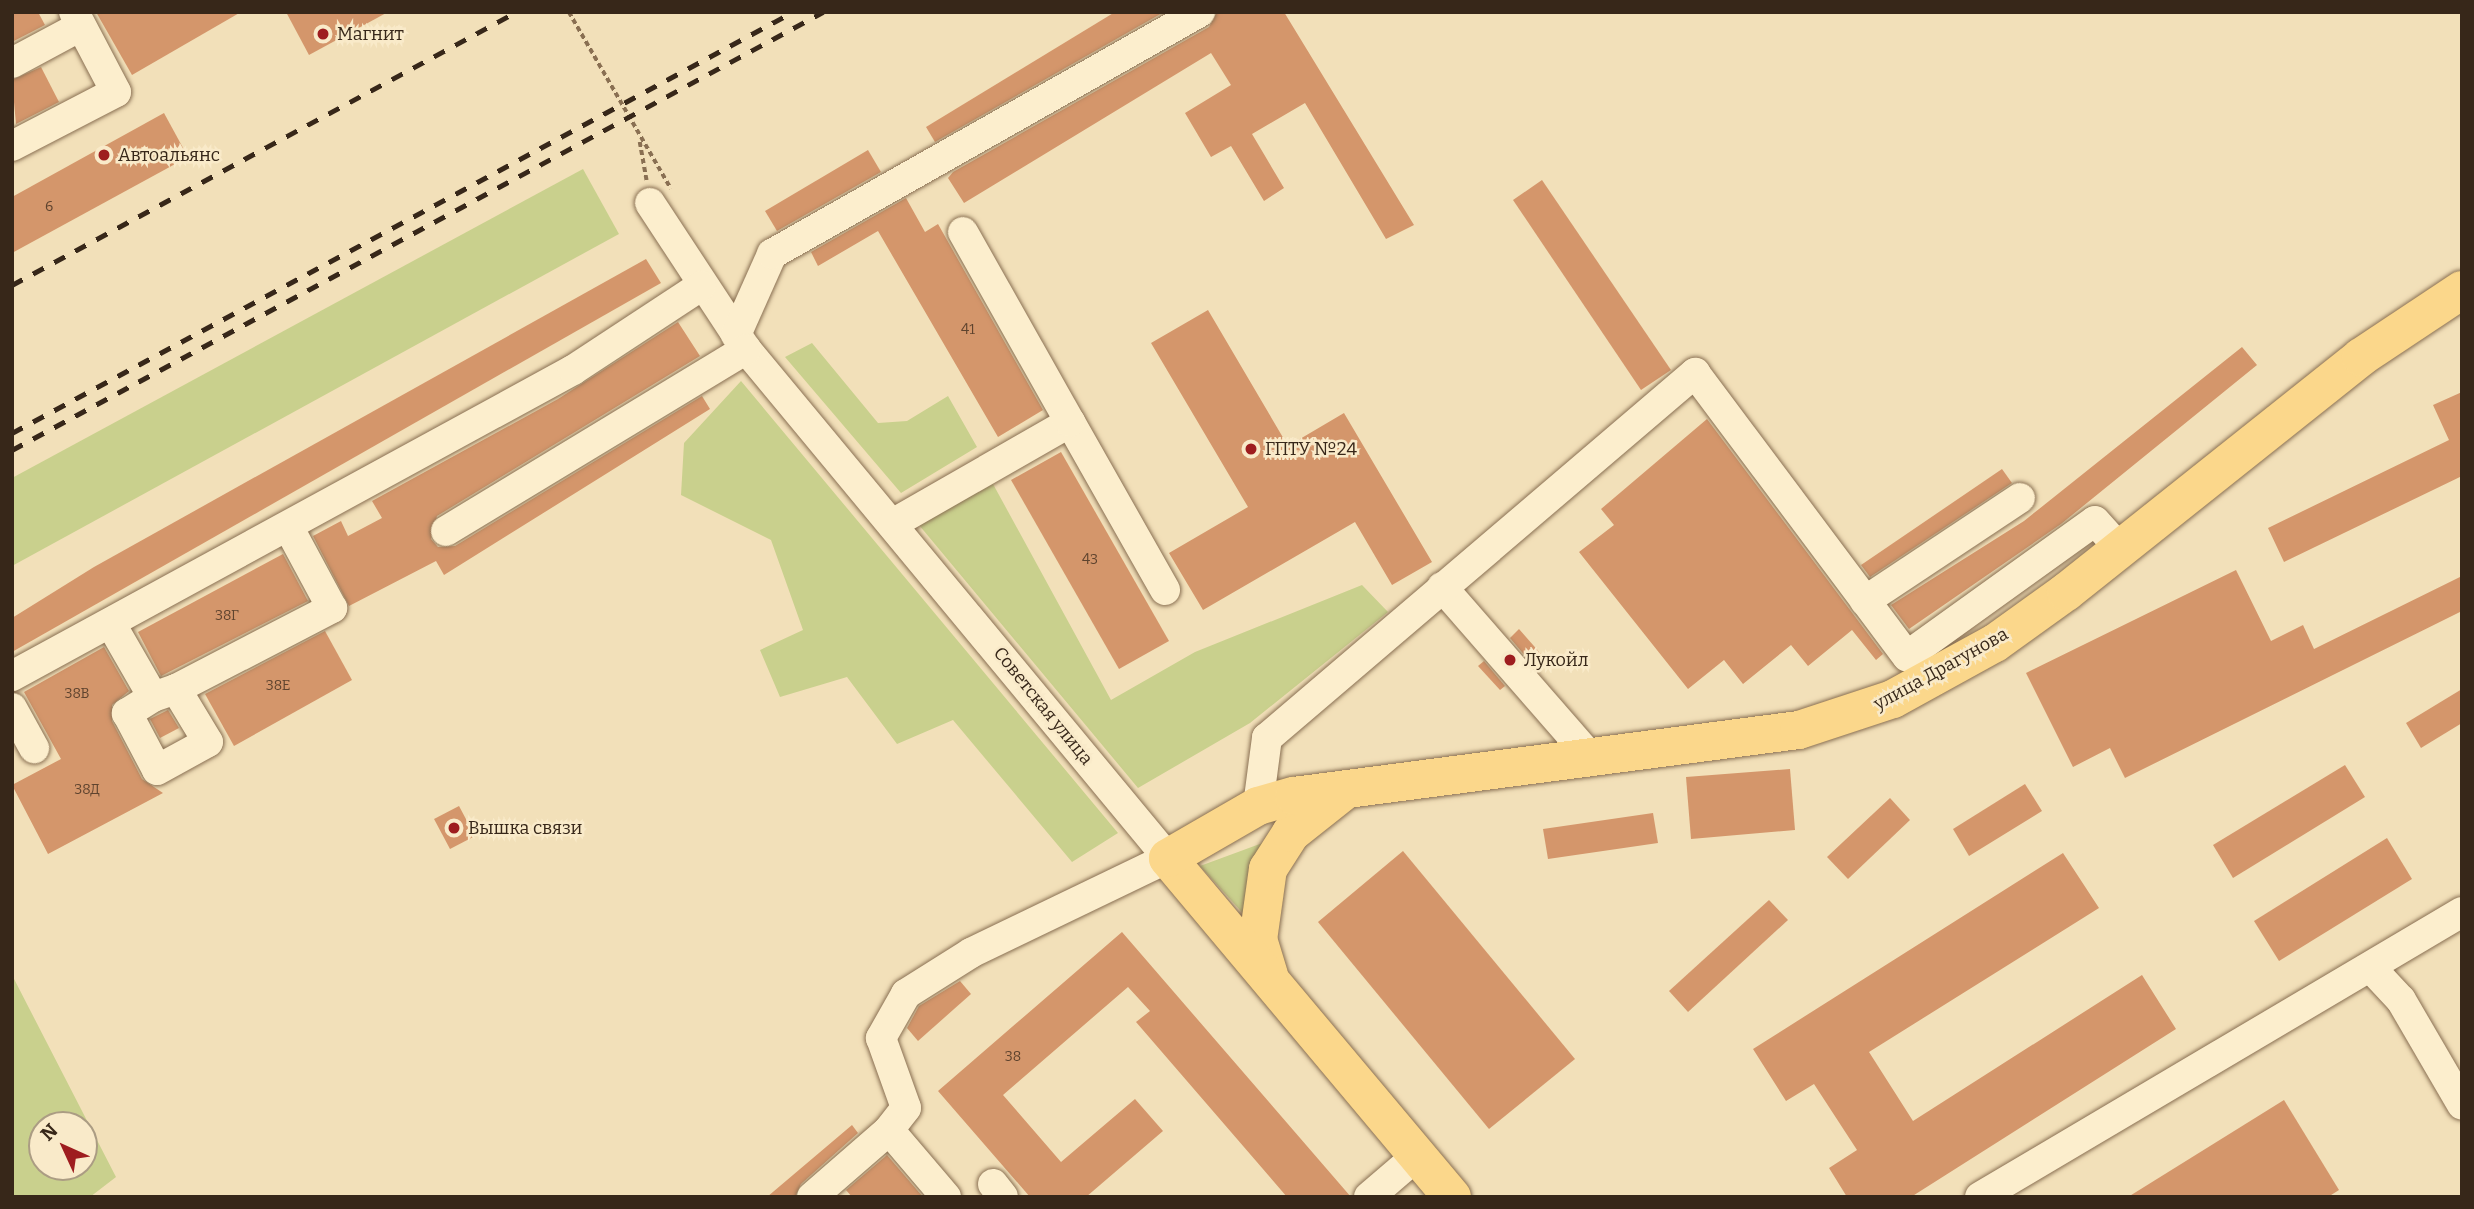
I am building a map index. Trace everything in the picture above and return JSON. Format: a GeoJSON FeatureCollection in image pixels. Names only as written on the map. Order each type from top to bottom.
{"type":"FeatureCollection","features":[{"type":"Feature","properties":{"kind":"main road","name":"улица Драгунова"},"geometry":{"type":"LineString","coordinates":[[1168,858],[1258,806],[1355,784],[1587,753],[1799,730],[1846,718],[1996,643],[2120,549],[2361,357],[2462,290]]}},
{"type":"Feature","properties":{"kind":"main road"},"geometry":{"type":"LineString","coordinates":[[1271,980],[1258,940],[1268,869],[1291,833],[1355,784]]}},
{"type":"Feature","properties":{"kind":"main road","name":"Советская улица"},"geometry":{"type":"LineString","coordinates":[[1168,858],[1452,1197]]}},
{"type":"Feature","properties":{"kind":"street"},"geometry":{"type":"LineString","coordinates":[[446,531],[741,342],[772,254],[1200,12]]}},
{"type":"Feature","properties":{"kind":"street"},"geometry":{"type":"LineString","coordinates":[[12,63],[78,19],[116,92],[12,146]]}},
{"type":"Feature","properties":{"kind":"street","name":"Советская улица"},"geometry":{"type":"LineString","coordinates":[[661,198],[701,286],[741,342],[894,523],[1168,858]]}},
{"type":"Feature","properties":{"kind":"street"},"geometry":{"type":"LineString","coordinates":[[963,232],[1165,590]]}},
{"type":"Feature","properties":{"kind":"street"},"geometry":{"type":"LineString","coordinates":[[12,676],[289,528],[573,370],[701,286]]}},
{"type":"Feature","properties":{"kind":"street"},"geometry":{"type":"LineString","coordinates":[[1258,806],[1267,738],[1695,373],[1906,656],[2095,521],[2120,549]]}},
{"type":"Feature","properties":{"kind":"street"},"geometry":{"type":"LineString","coordinates":[[894,523],[1070,422]]}},
{"type":"Feature","properties":{"kind":"street"},"geometry":{"type":"LineString","coordinates":[[1865,601],[2020,498]]}},
{"type":"Feature","properties":{"kind":"street"},"geometry":{"type":"LineString","coordinates":[[111,624],[164,693],[332,608],[289,528]]}},
{"type":"Feature","properties":{"kind":"street"},"geometry":{"type":"LineString","coordinates":[[1442,587],[1587,753]]}},
{"type":"Feature","properties":{"kind":"street"},"geometry":{"type":"LineString","coordinates":[[12,708],[34,748]]}},
{"type":"Feature","properties":{"kind":"street"},"geometry":{"type":"LineString","coordinates":[[811,1197],[889,1130],[906,1108],[881,1038],[906,995],[996,940],[1168,858]]}},
{"type":"Feature","properties":{"kind":"street"},"geometry":{"type":"LineString","coordinates":[[1980,1197],[2372,969],[2462,912]]}},
{"type":"Feature","properties":{"kind":"street"},"geometry":{"type":"LineString","coordinates":[[2372,969],[2401,1000],[2462,1105]]}},
{"type":"Feature","properties":{"kind":"street"},"geometry":{"type":"LineString","coordinates":[[889,1130],[946,1197]]}},
{"type":"Feature","properties":{"kind":"street"},"geometry":{"type":"LineString","coordinates":[[1369,1197],[1418,1155]]}},
{"type":"Feature","properties":{"kind":"path"},"geometry":{"type":"LineString","coordinates":[[569,12],[640,140],[670,180],[661,198]]}},
{"type":"Feature","properties":{"kind":"path"},"geometry":{"type":"LineString","coordinates":[[640,140],[661,198]]}},
{"type":"Feature","properties":{"kind":"green space"},"geometry":{"type":"Polygon","coordinates":[[[583,169],[619,234],[12,566],[12,478],[583,169]]]}},
{"type":"Feature","properties":{"kind":"green space"},"geometry":{"type":"Polygon","coordinates":[[[812,343],[878,423],[907,421],[948,396],[977,447],[901,493],[785,357],[812,343]]]}},
{"type":"Feature","properties":{"kind":"green space"},"geometry":{"type":"Polygon","coordinates":[[[741,381],[1118,833],[1072,862],[953,720],[897,744],[847,677],[780,697],[760,650],[803,630],[771,540],[681,495],[684,443],[741,381]]]}},
{"type":"Feature","properties":{"kind":"green space"},"geometry":{"type":"Polygon","coordinates":[[[993,484],[1111,700],[1195,652],[1362,585],[1388,612],[1250,723],[1138,788],[919,525],[993,484]]]}},
{"type":"Feature","properties":{"kind":"green space"},"geometry":{"type":"Polygon","coordinates":[[[1284,835],[1249,920],[1200,866],[1284,835]]]}},
{"type":"Feature","properties":{"kind":"green space"},"geometry":{"type":"Polygon","coordinates":[[[12,975],[82,1111],[28,1111],[28,1181],[98,1181],[98,1142],[116,1177],[90,1197],[12,1197],[12,975]]]}},
{"type":"Feature","properties":{"kind":"building"},"geometry":{"type":"Polygon","coordinates":[[[12,12],[38,12],[45,25],[12,42],[12,12]]]}},
{"type":"Feature","properties":{"kind":"building"},"geometry":{"type":"Polygon","coordinates":[[[96,12],[241,12],[132,75],[96,12]]]}},
{"type":"Feature","properties":{"kind":"building","name":"Магнит"},"geometry":{"type":"Polygon","coordinates":[[[286,12],[388,12],[309,55],[286,12]]]}},
{"type":"Feature","properties":{"kind":"building"},"geometry":{"type":"Polygon","coordinates":[[[1115,12],[1164,12],[935,142],[926,127],[1115,12]]]}},
{"type":"Feature","properties":{"kind":"building"},"geometry":{"type":"Polygon","coordinates":[[[1217,12],[1284,12],[1414,225],[1386,239],[1305,103],[1252,134],[1284,188],[1264,201],[1231,146],[1211,157],[1185,113],[1231,85],[1211,53],[964,203],[948,178],[953,172],[1209,27],[1217,12]]]}},
{"type":"Feature","properties":{"kind":"building"},"geometry":{"type":"Polygon","coordinates":[[[41,67],[59,102],[16,124],[12,80],[41,67]]]}},
{"type":"Feature","properties":{"kind":"building"},"geometry":{"type":"Polygon","coordinates":[[[164,113],[188,157],[12,253],[12,197],[164,113]]]}},
{"type":"Feature","properties":{"kind":"building"},"geometry":{"type":"Polygon","coordinates":[[[868,150],[881,172],[777,231],[765,211],[868,150]]]}},
{"type":"Feature","properties":{"kind":"building"},"geometry":{"type":"Polygon","coordinates":[[[1542,180],[1671,370],[1641,390],[1513,200],[1542,180]]]}},
{"type":"Feature","properties":{"kind":"building"},"geometry":{"type":"Polygon","coordinates":[[[906,198],[925,232],[938,224],[1043,410],[998,437],[878,231],[818,266],[811,252],[906,198]]]}},
{"type":"Feature","properties":{"kind":"building"},"geometry":{"type":"Polygon","coordinates":[[[646,259],[661,283],[12,652],[12,618],[94,567],[646,259]]]}},
{"type":"Feature","properties":{"kind":"building","name":"ГПТУ №24"},"geometry":{"type":"Polygon","coordinates":[[[1208,310],[1288,446],[1344,413],[1432,562],[1392,585],[1355,522],[1203,610],[1169,553],[1248,507],[1151,343],[1208,310]]]}},
{"type":"Feature","properties":{"kind":"building"},"geometry":{"type":"Polygon","coordinates":[[[678,322],[700,356],[437,516],[431,539],[438,547],[455,546],[702,396],[710,409],[444,575],[436,561],[349,606],[313,536],[341,521],[348,536],[382,518],[372,501],[558,399],[678,322]]]}},
{"type":"Feature","properties":{"kind":"building"},"geometry":{"type":"Polygon","coordinates":[[[2242,347],[2257,365],[2061,524],[1909,629],[1891,605],[2024,521],[2242,347]]]}},
{"type":"Feature","properties":{"kind":"building"},"geometry":{"type":"Polygon","coordinates":[[[2462,392],[2462,476],[2284,562],[2268,528],[2449,440],[2433,405],[2462,392]]]}},
{"type":"Feature","properties":{"kind":"building"},"geometry":{"type":"Polygon","coordinates":[[[1707,419],[1883,654],[1876,660],[1852,630],[1808,666],[1791,645],[1743,684],[1724,660],[1688,689],[1579,552],[1614,525],[1601,509],[1707,419]]]}},
{"type":"Feature","properties":{"kind":"building"},"geometry":{"type":"Polygon","coordinates":[[[1061,452],[1169,641],[1119,669],[1011,480],[1061,452]]]}},
{"type":"Feature","properties":{"kind":"building"},"geometry":{"type":"Polygon","coordinates":[[[2002,469],[2012,483],[1870,577],[1861,565],[2002,469]]]}},
{"type":"Feature","properties":{"kind":"building"},"geometry":{"type":"Polygon","coordinates":[[[283,554],[308,601],[161,676],[138,632],[283,554]]]}},
{"type":"Feature","properties":{"kind":"building"},"geometry":{"type":"Polygon","coordinates":[[[2236,570],[2271,641],[2303,625],[2314,649],[2462,576],[2462,611],[2125,778],[2110,748],[2073,767],[2026,673],[2236,570]]]}},
{"type":"Feature","properties":{"kind":"building"},"geometry":{"type":"Polygon","coordinates":[[[1519,629],[1541,654],[1531,663],[1510,638],[1519,629]]]}},
{"type":"Feature","properties":{"kind":"building"},"geometry":{"type":"Polygon","coordinates":[[[325,631],[352,680],[234,746],[205,694],[325,631]]]}},
{"type":"Feature","properties":{"kind":"building"},"geometry":{"type":"Polygon","coordinates":[[[104,647],[129,691],[112,705],[112,721],[142,779],[163,793],[48,854],[12,785],[61,759],[24,692],[104,647]]]}},
{"type":"Feature","properties":{"kind":"building"},"geometry":{"type":"Polygon","coordinates":[[[1484,661],[1505,686],[1500,690],[1478,666],[1484,661]]]}},
{"type":"Feature","properties":{"kind":"building"},"geometry":{"type":"Polygon","coordinates":[[[2462,689],[2462,723],[2421,748],[2406,723],[2462,689]]]}},
{"type":"Feature","properties":{"kind":"building"},"geometry":{"type":"Polygon","coordinates":[[[168,710],[179,728],[160,738],[150,719],[168,710]]]}},
{"type":"Feature","properties":{"kind":"building"},"geometry":{"type":"Polygon","coordinates":[[[2345,765],[2365,797],[2233,878],[2213,845],[2345,765]]]}},
{"type":"Feature","properties":{"kind":"building"},"geometry":{"type":"Polygon","coordinates":[[[1790,769],[1795,830],[1691,839],[1686,777],[1790,769]]]}},
{"type":"Feature","properties":{"kind":"building"},"geometry":{"type":"Polygon","coordinates":[[[2025,784],[2042,811],[1969,856],[1953,829],[2025,784]]]}},
{"type":"Feature","properties":{"kind":"building"},"geometry":{"type":"Polygon","coordinates":[[[1890,798],[1910,820],[1848,879],[1827,857],[1890,798]]]}},
{"type":"Feature","properties":{"kind":"building","name":"Вышка связи"},"geometry":{"type":"Polygon","coordinates":[[[459,806],[475,836],[450,849],[434,819],[459,806]]]}},
{"type":"Feature","properties":{"kind":"building"},"geometry":{"type":"Polygon","coordinates":[[[1653,813],[1658,843],[1548,859],[1543,829],[1653,813]]]}},
{"type":"Feature","properties":{"kind":"building"},"geometry":{"type":"Polygon","coordinates":[[[2387,838],[2412,879],[2279,961],[2254,921],[2387,838]]]}},
{"type":"Feature","properties":{"kind":"building"},"geometry":{"type":"Polygon","coordinates":[[[1403,851],[1575,1059],[1489,1129],[1318,922],[1403,851]]]}},
{"type":"Feature","properties":{"kind":"building"},"geometry":{"type":"Polygon","coordinates":[[[2063,853],[2099,908],[1869,1052],[1913,1121],[2142,975],[2176,1029],[1911,1197],[1847,1197],[1829,1168],[1857,1150],[1814,1084],[1786,1101],[1753,1049],[2063,853]]]}},
{"type":"Feature","properties":{"kind":"building"},"geometry":{"type":"Polygon","coordinates":[[[1769,900],[1788,920],[1688,1012],[1669,991],[1769,900]]]}},
{"type":"Feature","properties":{"kind":"building"},"geometry":{"type":"Polygon","coordinates":[[[1122,932],[1351,1197],[1287,1197],[1136,1022],[1150,1011],[1128,987],[1003,1095],[1061,1162],[1135,1099],[1163,1131],[1086,1197],[1030,1197],[938,1091],[1122,932]]]}},
{"type":"Feature","properties":{"kind":"building"},"geometry":{"type":"Polygon","coordinates":[[[960,981],[971,994],[918,1041],[907,1028],[919,1006],[960,981]]]}},
{"type":"Feature","properties":{"kind":"building"},"geometry":{"type":"Polygon","coordinates":[[[2284,1100],[2339,1190],[2328,1197],[2128,1197],[2284,1100]]]}},
{"type":"Feature","properties":{"kind":"building"},"geometry":{"type":"Polygon","coordinates":[[[852,1125],[858,1133],[801,1184],[795,1197],[767,1197],[852,1125]]]}},
{"type":"Feature","properties":{"kind":"building"},"geometry":{"type":"Polygon","coordinates":[[[887,1155],[923,1197],[852,1197],[846,1190],[887,1155]]]}},
{"type":"Feature","properties":{"kind":"railway"},"geometry":{"type":"LineString","coordinates":[[12,285],[516,12]]}},
{"type":"Feature","properties":{"kind":"railway"},"geometry":{"type":"LineString","coordinates":[[12,433],[793,12]]}},
{"type":"Feature","properties":{"kind":"railway"},"geometry":{"type":"LineString","coordinates":[[12,450],[823,12]]}},
{"type":"Feature","properties":{"kind":"place","name":"Магнит"},"geometry":{"type":"Point","coordinates":[323,34]}},
{"type":"Feature","properties":{"kind":"place","name":"Автоальянс"},"geometry":{"type":"Point","coordinates":[104,155]}},
{"type":"Feature","properties":{"kind":"place","name":"ГПТУ №24"},"geometry":{"type":"Point","coordinates":[1251,449]}},
{"type":"Feature","properties":{"kind":"place","name":"Лукойл"},"geometry":{"type":"Point","coordinates":[1510,660]}},
{"type":"Feature","properties":{"kind":"place","name":"Вышка связи"},"geometry":{"type":"Point","coordinates":[454,828]}}]}
